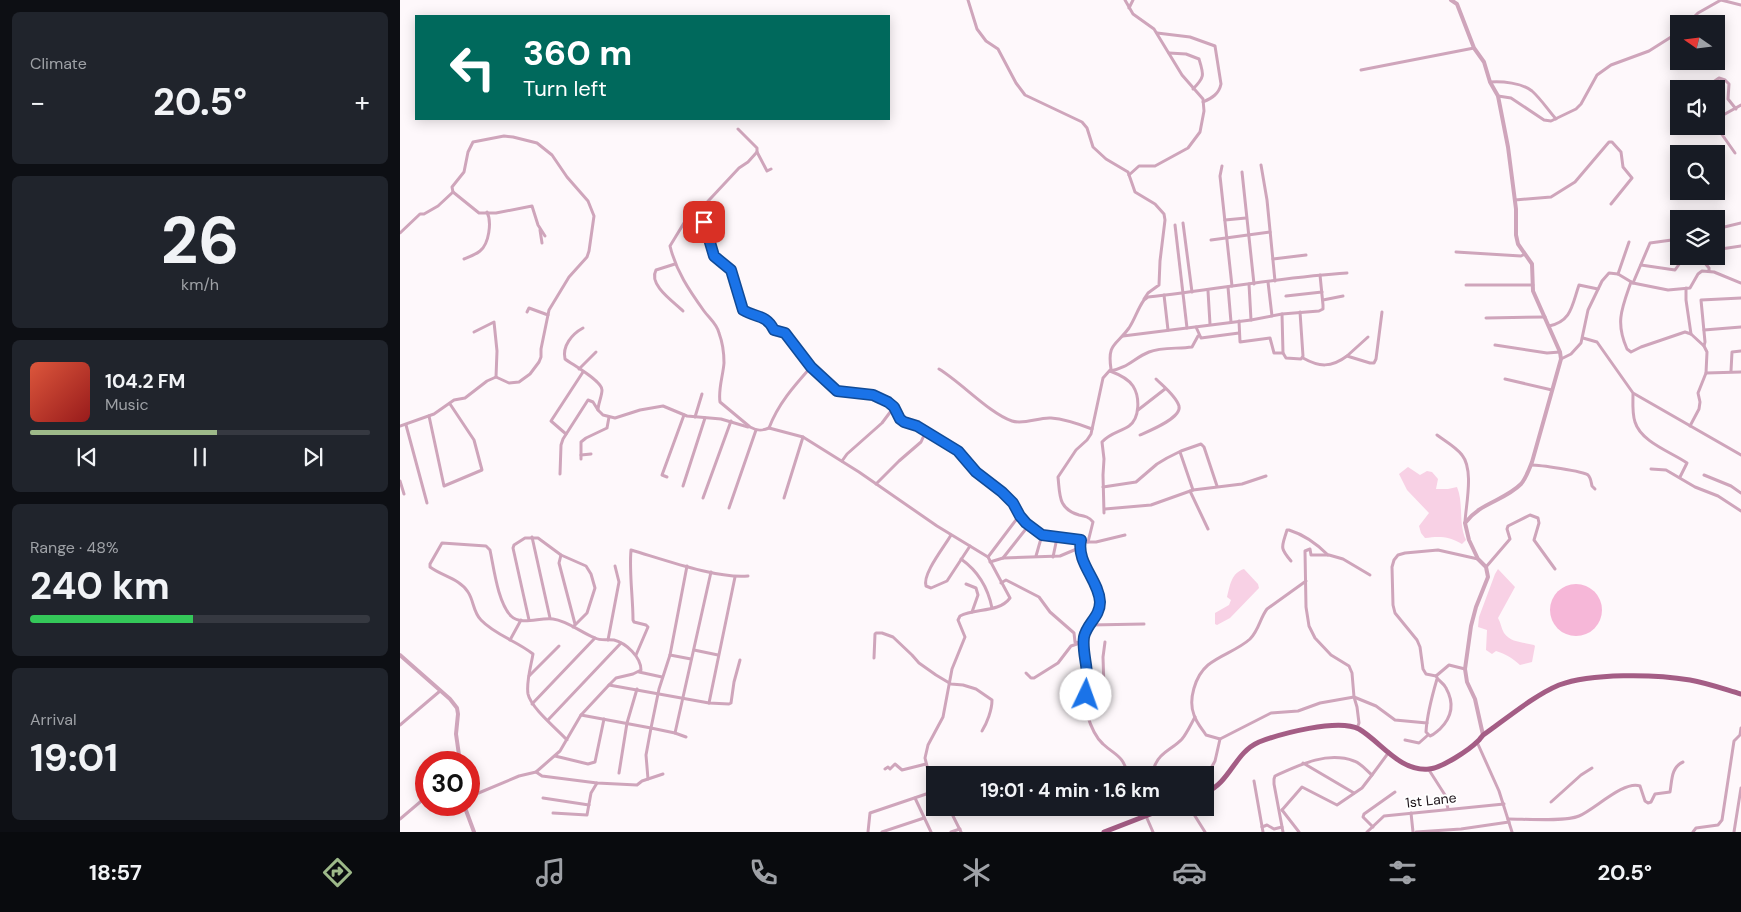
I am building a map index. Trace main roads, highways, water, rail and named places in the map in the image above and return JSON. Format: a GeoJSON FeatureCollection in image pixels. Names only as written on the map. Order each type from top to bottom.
{"type":"FeatureCollection","features":[{"type":"Feature","properties":{"kind":"main road"},"geometry":{"type":"LineString","coordinates":[[1214,787],[1232,770],[1239,757],[1258,743],[1283,734],[1316,727],[1343,726],[1358,728],[1402,763],[1417,769],[1429,769],[1455,757],[1477,742],[1483,734],[1523,706],[1557,686],[1587,679],[1610,676],[1672,678],[1691,680],[1741,694]]}},
{"type":"Feature","properties":{"kind":"main road"},"geometry":{"type":"LineString","coordinates":[[1104,832],[1144,816]]}}]}
